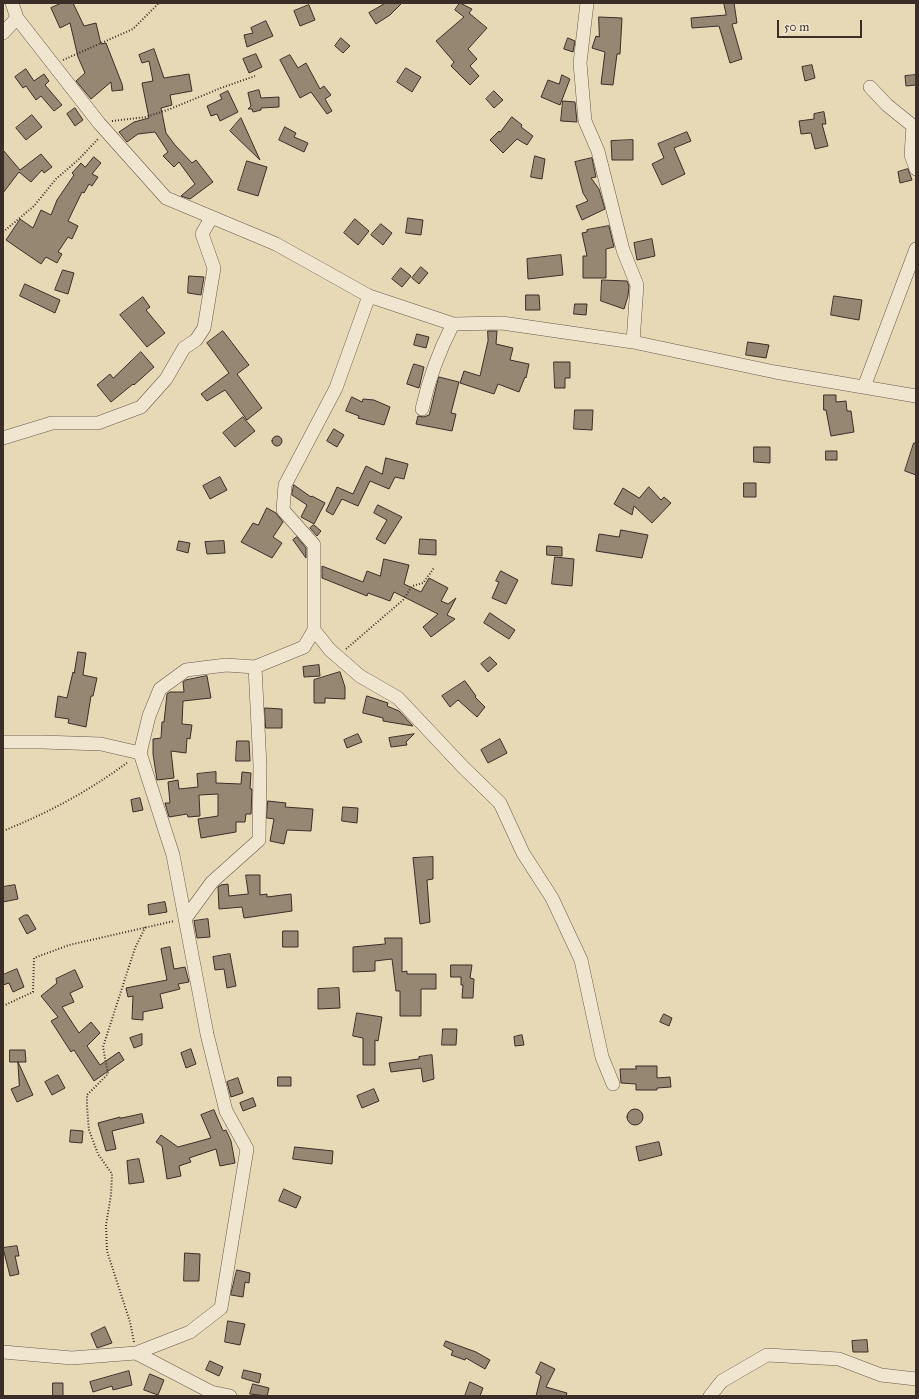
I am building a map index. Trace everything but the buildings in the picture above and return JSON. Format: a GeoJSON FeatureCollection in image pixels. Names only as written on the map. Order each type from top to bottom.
{"type":"FeatureCollection","features":[{"type":"Feature","properties":{"kind":"street"},"geometry":{"type":"LineString","coordinates":[[12,3],[17,18],[53,64],[103,127],[166,198],[276,244],[369,296],[453,324],[502,323],[633,342],[775,372],[916,396]]}},
{"type":"Feature","properties":{"kind":"street"},"geometry":{"type":"LineString","coordinates":[[587,3],[580,63],[586,121],[598,151],[624,250],[637,285],[633,342]]}},
{"type":"Feature","properties":{"kind":"street"},"geometry":{"type":"LineString","coordinates":[[3,33],[17,18]]}},
{"type":"Feature","properties":{"kind":"street"},"geometry":{"type":"LineString","coordinates":[[870,88],[887,105],[913,126],[911,155],[916,169]]}},
{"type":"Feature","properties":{"kind":"street"},"geometry":{"type":"LineString","coordinates":[[3,438],[52,423],[98,423],[141,407],[166,379],[184,348],[196,340],[204,328],[214,268],[202,234],[211,218]]}},
{"type":"Feature","properties":{"kind":"street"},"geometry":{"type":"LineString","coordinates":[[864,387],[916,248]]}},
{"type":"Feature","properties":{"kind":"street"},"geometry":{"type":"LineString","coordinates":[[3,1352],[72,1358],[136,1353],[190,1332],[221,1308],[247,1149],[226,1111],[207,1034],[173,855],[140,753],[149,716],[160,689],[186,670],[226,664],[255,667],[304,647],[314,630],[314,545],[283,510],[285,485],[336,388],[369,296]]}},
{"type":"Feature","properties":{"kind":"street"},"geometry":{"type":"LineString","coordinates":[[422,408],[429,379],[453,324]]}},
{"type":"Feature","properties":{"kind":"street"},"geometry":{"type":"LineString","coordinates":[[314,630],[330,650],[360,676],[398,698],[463,767],[500,803],[523,853],[552,898],[581,960],[602,1057],[613,1084]]}},
{"type":"Feature","properties":{"kind":"street"},"geometry":{"type":"LineString","coordinates":[[185,919],[212,882],[260,840],[260,766],[255,667]]}},
{"type":"Feature","properties":{"kind":"street"},"geometry":{"type":"LineString","coordinates":[[3,742],[101,744],[140,753]]}},
{"type":"Feature","properties":{"kind":"street"},"geometry":{"type":"LineString","coordinates":[[136,1353],[210,1392],[230,1396]]}},
{"type":"Feature","properties":{"kind":"street"},"geometry":{"type":"LineString","coordinates":[[710,1396],[722,1381],[767,1355],[839,1359],[881,1374],[916,1379]]}},
{"type":"Feature","properties":{"kind":"path"},"geometry":{"type":"LineString","coordinates":[[53,64],[133,29],[159,3]]}},
{"type":"Feature","properties":{"kind":"path"},"geometry":{"type":"LineString","coordinates":[[3,232],[34,206],[56,178],[78,160],[103,127],[170,110],[221,88],[255,76]]}},
{"type":"Feature","properties":{"kind":"path"},"geometry":{"type":"LineString","coordinates":[[338,657],[403,600],[412,586],[423,583],[434,568]]}},
{"type":"Feature","properties":{"kind":"path"},"geometry":{"type":"LineString","coordinates":[[3,831],[62,805],[98,784],[140,753]]}},
{"type":"Feature","properties":{"kind":"path"},"geometry":{"type":"LineString","coordinates":[[3,1006],[33,992],[34,958],[69,944],[146,926],[185,919]]}},
{"type":"Feature","properties":{"kind":"path"},"geometry":{"type":"LineString","coordinates":[[136,1353],[130,1322],[107,1251],[106,1225],[111,1195],[112,1174],[98,1154],[89,1130],[87,1095],[108,1074],[103,1047],[135,948],[146,926]]}}]}
